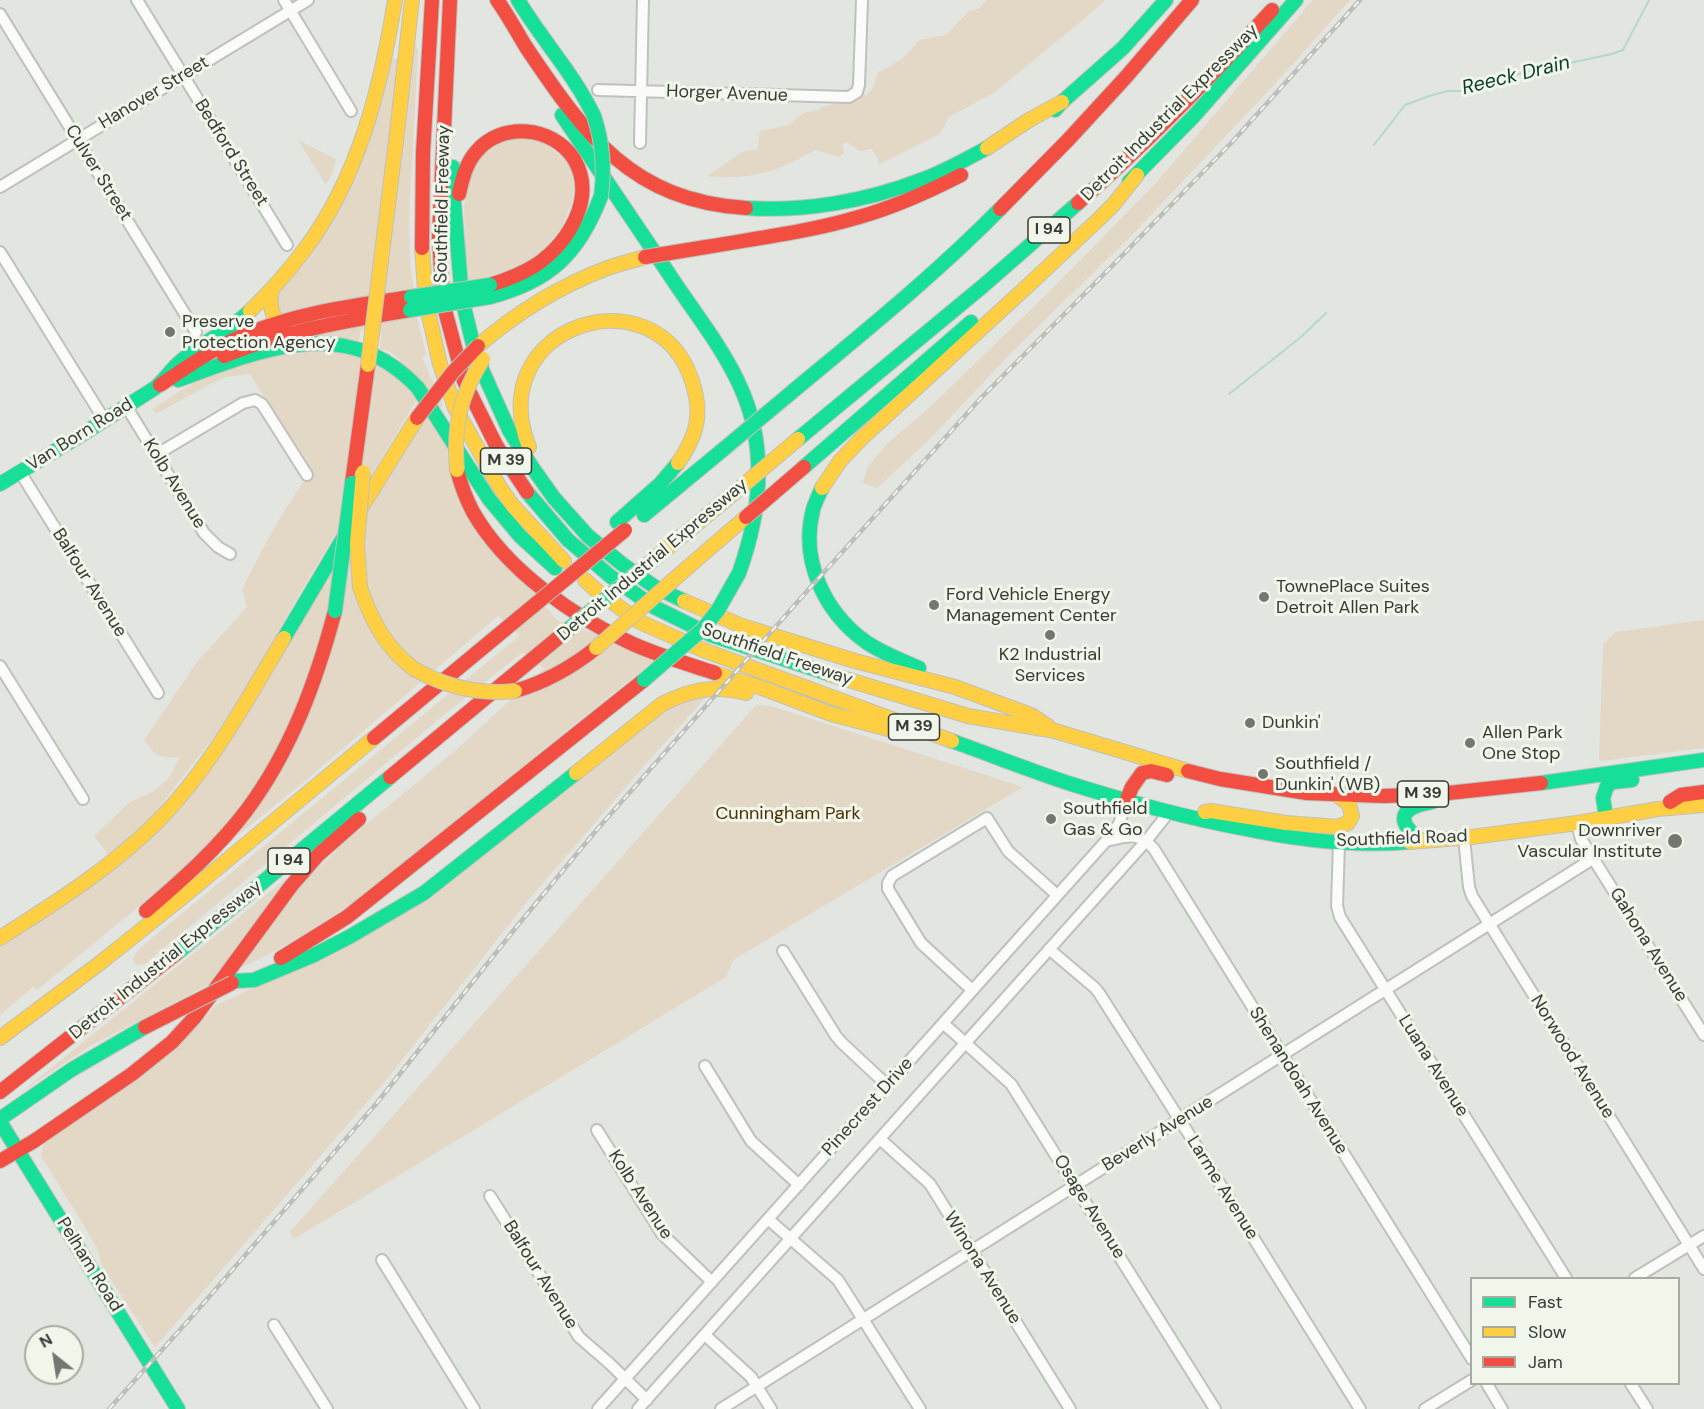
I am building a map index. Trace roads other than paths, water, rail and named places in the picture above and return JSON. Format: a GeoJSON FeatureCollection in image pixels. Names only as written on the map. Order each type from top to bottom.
{"type":"FeatureCollection","features":[{"type":"Feature","properties":{"kind":"main road","name":"Van Born Road"},"geometry":{"type":"LineString","coordinates":[[160,385],[181,360],[227,330],[272,290],[319,229],[339,194],[363,141],[379,89],[395,0]]}},
{"type":"Feature","properties":{"kind":"main road"},"geometry":{"type":"LineString","coordinates":[[0,1037],[32,1003],[139,917],[200,862],[254,799],[274,768],[306,705],[326,648],[335,611],[412,0]]}},
{"type":"Feature","properties":{"kind":"main road","name":"Southfield Freeway"},"geometry":{"type":"LineString","coordinates":[[178,380],[256,353],[292,344],[317,342],[340,344],[361,349],[382,359],[403,373],[417,387],[472,474],[520,536],[537,553],[559,565],[499,486],[455,408],[440,364],[426,303],[422,258],[423,153],[432,0]]}},
{"type":"Feature","properties":{"kind":"main road","name":"Southfield Freeway"},"geometry":{"type":"LineString","coordinates":[[450,0],[439,237],[443,303],[465,381],[496,445],[531,499],[568,540],[610,576],[654,607],[711,635],[812,669],[968,716],[1055,731],[1199,774],[1297,792]]}},
{"type":"Feature","properties":{"kind":"main road"},"geometry":{"type":"LineString","coordinates":[[496,0],[579,121],[617,160],[644,179],[670,193],[728,208],[789,209],[829,204],[896,189],[961,162],[1033,117],[1062,102]]}},
{"type":"Feature","properties":{"kind":"main road"},"geometry":{"type":"LineString","coordinates":[[0,1120],[17,1106],[113,1044],[301,946],[347,916],[690,641],[710,621],[726,598],[739,573],[753,532],[759,491],[759,455],[755,429],[746,401],[719,349],[525,60],[508,32],[496,0]]}},
{"type":"Feature","properties":{"kind":"main road"},"geometry":{"type":"LineString","coordinates":[[160,385],[208,353],[238,337],[280,328],[336,309],[411,303],[522,288],[542,278],[561,262],[573,249],[592,220],[601,196],[605,170],[604,152],[594,116],[581,90],[528,19],[518,0]]}},
{"type":"Feature","properties":{"kind":"main road"},"geometry":{"type":"LineString","coordinates":[[1068,783],[1052,784],[893,731],[832,714],[632,644],[575,611],[534,580],[491,538],[470,505],[458,470],[454,451],[455,429],[465,391],[488,336],[536,302],[564,286],[603,270],[645,257],[789,234],[843,222],[908,200],[939,186],[1003,150],[1050,117],[1062,102],[1123,48],[1166,0]]}},
{"type":"Feature","properties":{"kind":"main road","name":"I 94"},"geometry":{"type":"LineString","coordinates":[[0,1037],[100,963],[184,896],[538,603],[575,583],[621,526],[725,448],[903,299],[971,238],[1068,140],[1192,0]]}},
{"type":"Feature","properties":{"kind":"main road","name":"Detroit Industrial Expressway"},"geometry":{"type":"LineString","coordinates":[[2,1090],[145,979],[1031,245],[1122,165],[1184,104],[1280,0]]}},
{"type":"Feature","properties":{"kind":"main road"},"geometry":{"type":"LineString","coordinates":[[365,387],[366,414],[357,560],[365,605],[378,629],[403,662],[436,681],[463,690],[488,693],[515,691],[539,684],[568,670],[596,648],[1061,245],[1137,175],[1206,103],[1296,0]]}},
{"type":"Feature","properties":{"kind":"main road"},"geometry":{"type":"LineString","coordinates":[[445,98],[454,127],[453,190],[462,299],[473,344],[488,385],[509,429],[542,482],[588,536],[655,587],[704,611],[855,661],[955,687],[1031,715],[1055,731]]}},
{"type":"Feature","properties":{"kind":"main road"},"geometry":{"type":"LineString","coordinates":[[456,207],[461,184],[472,157],[487,141],[506,132],[528,131],[549,136],[564,147],[577,165],[583,187],[581,203],[576,220],[566,236],[552,253],[528,271],[490,291]]}},
{"type":"Feature","properties":{"kind":"main road"},"geometry":{"type":"LineString","coordinates":[[955,687],[950,682],[866,642],[839,619],[821,593],[813,573],[809,538],[815,502],[822,486],[850,450],[1049,267],[1114,204],[1137,175]]}},
{"type":"Feature","properties":{"kind":"main road"},"geometry":{"type":"LineString","coordinates":[[272,290],[270,309],[280,328]]}},
{"type":"Feature","properties":{"kind":"main road"},"geometry":{"type":"LineString","coordinates":[[621,526],[684,455],[694,435],[698,401],[693,380],[685,362],[673,347],[644,327],[628,321],[609,320],[591,322],[569,330],[553,339],[539,354],[523,382],[520,398],[522,431],[532,454],[580,519],[627,561],[671,594]]}},
{"type":"Feature","properties":{"kind":"main road"},"geometry":{"type":"LineString","coordinates":[[178,380],[280,328]]}},
{"type":"Feature","properties":{"kind":"main road"},"geometry":{"type":"LineString","coordinates":[[0,938],[63,899],[105,869],[139,840],[183,792],[224,738],[379,476],[417,418],[453,372],[480,352]]}},
{"type":"Feature","properties":{"kind":"main road","name":"Van Born Road"},"geometry":{"type":"LineString","coordinates":[[0,484],[160,385],[178,380]]}},
{"type":"Feature","properties":{"kind":"main road","name":"Southfield Freeway"},"geometry":{"type":"LineString","coordinates":[[575,583],[614,616],[639,622],[703,650],[1068,783]]}},
{"type":"Feature","properties":{"kind":"main road"},"geometry":{"type":"LineString","coordinates":[[234,982],[254,980],[314,955],[424,893],[662,704],[676,696],[697,689],[719,688],[736,690],[832,714]]}},
{"type":"Feature","properties":{"kind":"main road"},"geometry":{"type":"LineString","coordinates":[[0,1161],[34,1141],[132,1074],[172,1042],[195,1018],[291,886],[350,826],[453,737],[472,710]]}},
{"type":"Feature","properties":{"kind":"main road","name":"M 39"},"geometry":{"type":"LineString","coordinates":[[1297,792],[1383,796],[1439,794],[1539,783],[1704,760]]}},
{"type":"Feature","properties":{"kind":"main road"},"geometry":{"type":"LineString","coordinates":[[1606,817],[1603,795],[1605,788],[1611,783],[1704,770]]}},
{"type":"Feature","properties":{"kind":"main road"},"geometry":{"type":"LineString","coordinates":[[1127,799],[1139,776],[1151,771],[1254,796],[1281,796],[1297,792]]}},
{"type":"Feature","properties":{"kind":"main road","name":"Southfield Road"},"geometry":{"type":"LineString","coordinates":[[1068,783],[1176,814],[1284,837],[1339,843],[1388,844],[1464,838],[1577,823],[1658,809],[1704,805]]}},
{"type":"Feature","properties":{"kind":"main road"},"geometry":{"type":"LineString","coordinates":[[1422,841],[1406,830],[1404,823],[1406,811],[1412,806],[1426,802],[1490,796],[1539,783]]}},
{"type":"Feature","properties":{"kind":"main road"},"geometry":{"type":"LineString","coordinates":[[1658,809],[1681,795],[1704,792]]}},
{"type":"Feature","properties":{"kind":"main road"},"geometry":{"type":"LineString","coordinates":[[1176,814],[1211,811],[1286,823],[1338,827],[1348,823],[1352,812],[1346,800],[1337,795]]}},
{"type":"Feature","properties":{"kind":"main road","name":"Pelham Road"},"geometry":{"type":"LineString","coordinates":[[0,1120],[178,1409]]}},
{"type":"Feature","properties":{"kind":"street","name":"Bedford Street"},"geometry":{"type":"LineString","coordinates":[[136,0],[287,245]]}},
{"type":"Feature","properties":{"kind":"street"},"geometry":{"type":"LineString","coordinates":[[284,0],[351,111]]}},
{"type":"Feature","properties":{"kind":"street","name":"Hanover Street"},"geometry":{"type":"LineString","coordinates":[[0,187],[308,0]]}},
{"type":"Feature","properties":{"kind":"street"},"geometry":{"type":"LineString","coordinates":[[640,143],[643,0]]}},
{"type":"Feature","properties":{"kind":"street","name":"Horger Avenue"},"geometry":{"type":"LineString","coordinates":[[598,90],[845,98],[855,94],[859,85],[862,0]]}},
{"type":"Feature","properties":{"kind":"street","name":"Culver Street"},"geometry":{"type":"LineString","coordinates":[[0,14],[196,332]]}},
{"type":"Feature","properties":{"kind":"street"},"geometry":{"type":"LineString","coordinates":[[0,252],[105,421]]}},
{"type":"Feature","properties":{"kind":"street"},"geometry":{"type":"LineString","coordinates":[[156,457],[243,403],[255,400],[262,404],[307,475]]}},
{"type":"Feature","properties":{"kind":"street","name":"Kolb Avenue"},"geometry":{"type":"LineString","coordinates":[[126,406],[204,533],[218,547],[230,554]]}},
{"type":"Feature","properties":{"kind":"street","name":"Balfour Avenue"},"geometry":{"type":"LineString","coordinates":[[20,472],[158,693]]}},
{"type":"Feature","properties":{"kind":"street"},"geometry":{"type":"LineString","coordinates":[[0,666],[83,799]]}},
{"type":"Feature","properties":{"kind":"street","name":"Pinecrest Drive"},"geometry":{"type":"LineString","coordinates":[[598,1409],[1106,841],[1119,824],[1127,799]]}},
{"type":"Feature","properties":{"kind":"street","name":"Pinecrest Drive"},"geometry":{"type":"LineString","coordinates":[[638,1409],[1147,840],[1176,814]]}},
{"type":"Feature","properties":{"kind":"street"},"geometry":{"type":"LineString","coordinates":[[972,990],[921,943],[888,889],[889,879],[987,818],[1008,851],[1057,895]]}},
{"type":"Feature","properties":{"kind":"street","name":"Gahona Avenue"},"geometry":{"type":"LineString","coordinates":[[1577,823],[1581,839],[1704,1035]]}},
{"type":"Feature","properties":{"kind":"street"},"geometry":{"type":"LineString","coordinates":[[1106,841],[1128,836],[1147,840]]}},
{"type":"Feature","properties":{"kind":"street","name":"Norwood Avenue"},"geometry":{"type":"LineString","coordinates":[[1464,838],[1470,891],[1704,1269]]}},
{"type":"Feature","properties":{"kind":"street","name":"Shenandoah Avenue"},"geometry":{"type":"LineString","coordinates":[[1147,840],[1470,1356]]}},
{"type":"Feature","properties":{"kind":"street","name":"Luana Avenue"},"geometry":{"type":"LineString","coordinates":[[1339,843],[1338,912],[1565,1277]]}},
{"type":"Feature","properties":{"kind":"street","name":"Beverly Avenue"},"geometry":{"type":"LineString","coordinates":[[722,1409],[1594,858]]}},
{"type":"Feature","properties":{"kind":"street","name":"Larme Avenue"},"geometry":{"type":"LineString","coordinates":[[1049,949],[1099,993],[1359,1409]]}},
{"type":"Feature","properties":{"kind":"street"},"geometry":{"type":"LineString","coordinates":[[783,951],[836,1036],[887,1085]]}},
{"type":"Feature","properties":{"kind":"street","name":"Osage Avenue"},"geometry":{"type":"LineString","coordinates":[[943,1023],[1011,1084],[1215,1409]]}},
{"type":"Feature","properties":{"kind":"street"},"geometry":{"type":"LineString","coordinates":[[705,1066],[751,1141],[798,1185]]}},
{"type":"Feature","properties":{"kind":"street","name":"Kolb Avenue"},"geometry":{"type":"LineString","coordinates":[[597,1130],[662,1234],[712,1282]]}},
{"type":"Feature","properties":{"kind":"street","name":"Winona Avenue"},"geometry":{"type":"LineString","coordinates":[[880,1139],[930,1184],[1070,1409]]}},
{"type":"Feature","properties":{"kind":"street","name":"Balfour Avenue"},"geometry":{"type":"LineString","coordinates":[[490,1197],[579,1337],[626,1378],[647,1400]]}},
{"type":"Feature","properties":{"kind":"street"},"geometry":{"type":"LineString","coordinates":[[768,1219],[838,1280],[920,1409]]}},
{"type":"Feature","properties":{"kind":"street"},"geometry":{"type":"LineString","coordinates":[[1637,1277],[1704,1236]]}},
{"type":"Feature","properties":{"kind":"street"},"geometry":{"type":"LineString","coordinates":[[382,1260],[474,1409]]}},
{"type":"Feature","properties":{"kind":"street"},"geometry":{"type":"LineString","coordinates":[[274,1325],[327,1409]]}},
{"type":"Feature","properties":{"kind":"street"},"geometry":{"type":"LineString","coordinates":[[705,1335],[751,1377],[771,1409]]}},
{"type":"Feature","properties":{"kind":"street"},"geometry":{"type":"LineString","coordinates":[[1425,1409],[1470,1381]]}},
{"type":"Feature","properties":{"kind":"street"},"geometry":{"type":"LineString","coordinates":[[1487,1385],[1502,1409]]}},
{"type":"Feature","properties":{"kind":"street"},"geometry":{"type":"LineString","coordinates":[[1632,1385],[1647,1409]]}},
{"type":"Feature","properties":{"kind":"waterway","name":"Reeck Drain"},"geometry":{"type":"LineString","coordinates":[[1374,145],[1405,105],[1448,91],[1464,91],[1494,79],[1623,50],[1649,0]]}},
{"type":"Feature","properties":{"kind":"waterway","name":"Reeck Drain"},"geometry":{"type":"LineString","coordinates":[[1229,394],[1301,337],[1326,313]]}},
{"type":"Feature","properties":{"kind":"railway"},"geometry":{"type":"LineString","coordinates":[[109,1409],[376,1104],[594,833],[808,590],[981,398],[1233,141],[1360,0]]}},
{"type":"Feature","properties":{"kind":"place","name":"Preserve Protection Agency"},"geometry":{"type":"Point","coordinates":[170,332]}},
{"type":"Feature","properties":{"kind":"place","name":"TownePlace Suites Detroit Allen Park"},"geometry":{"type":"Point","coordinates":[1264,597]}},
{"type":"Feature","properties":{"kind":"place","name":"Ford Vehicle Energy Management Center"},"geometry":{"type":"Point","coordinates":[934,605]}},
{"type":"Feature","properties":{"kind":"place","name":"K2 Industrial Services"},"geometry":{"type":"Point","coordinates":[1050,635]}},
{"type":"Feature","properties":{"kind":"place","name":"Dunkin'"},"geometry":{"type":"Point","coordinates":[1250,723]}},
{"type":"Feature","properties":{"kind":"place","name":"Allen Park One Stop"},"geometry":{"type":"Point","coordinates":[1470,743]}},
{"type":"Feature","properties":{"kind":"place","name":"Southfield / Dunkin' (WB)"},"geometry":{"type":"Point","coordinates":[1263,774]}},
{"type":"Feature","properties":{"kind":"place","name":"Southfield Gas & Go"},"geometry":{"type":"Point","coordinates":[1051,819]}},
{"type":"Feature","properties":{"kind":"place","name":"Downriver Vascular Institute"},"geometry":{"type":"Point","coordinates":[1675,841]}},
{"type":"Feature","properties":{"kind":"park label","name":"Cunningham Park"},"geometry":{"type":"Point","coordinates":[788,814]}}]}
